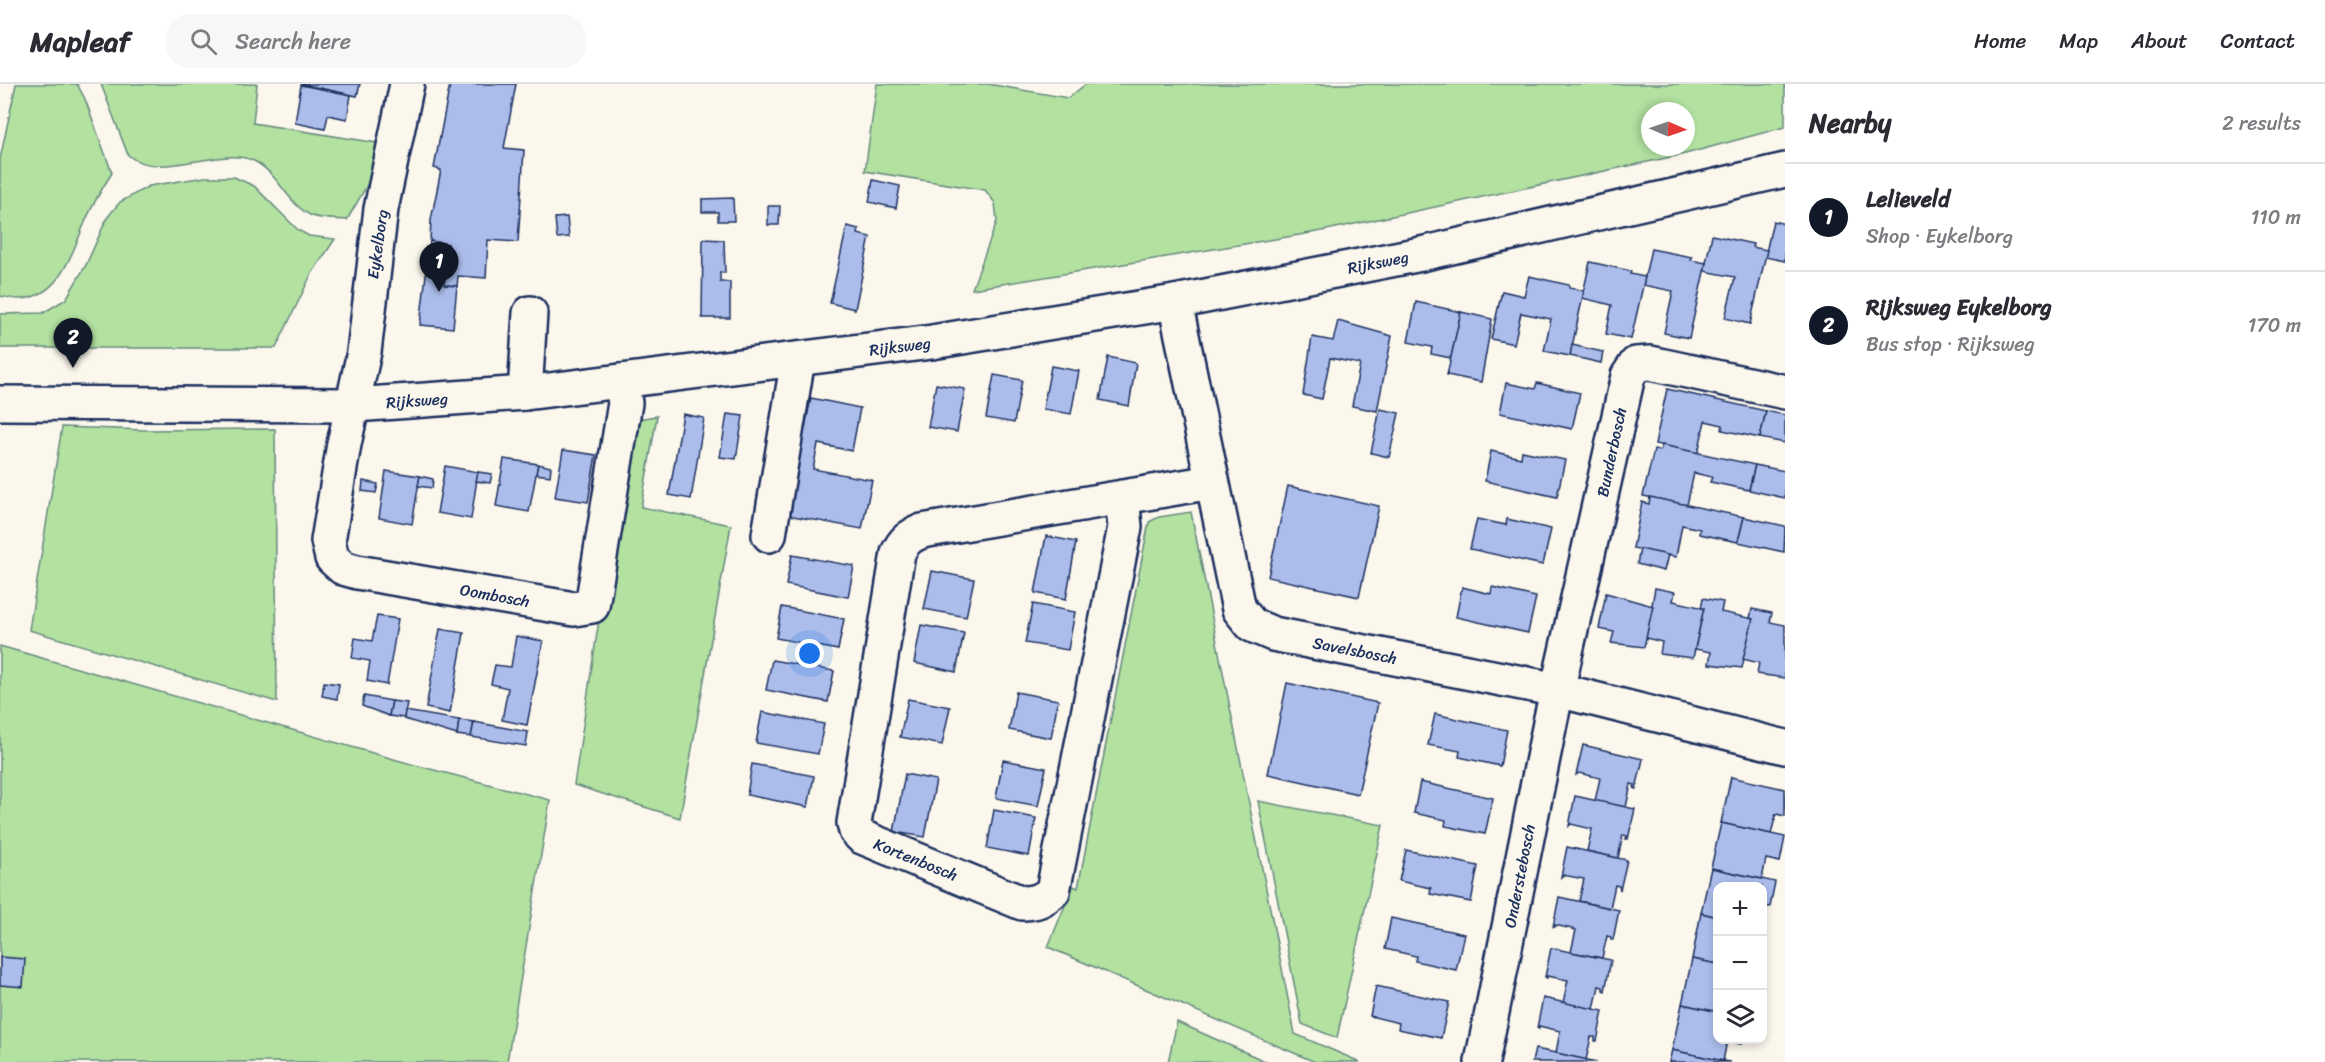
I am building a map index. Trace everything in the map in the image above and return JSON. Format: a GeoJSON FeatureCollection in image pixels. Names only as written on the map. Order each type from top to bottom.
{"type":"FeatureCollection","features":[{"type":"Feature","properties":{"kind":"street","name":"Eykelborg"},"geometry":{"type":"LineString","coordinates":[[354,405],[364,352],[381,209],[407,84]]}},
{"type":"Feature","properties":{"kind":"street","name":"Rijksweg"},"geometry":{"type":"LineString","coordinates":[[0,403],[354,405],[525,393],[932,342],[1175,302],[1421,254],[1785,170]]}},
{"type":"Feature","properties":{"kind":"street","name":"Savelsbosch"},"geometry":{"type":"LineString","coordinates":[[1175,302],[1239,609],[1252,625],[1273,634],[1558,690],[1785,747]]}},
{"type":"Feature","properties":{"kind":"street"},"geometry":{"type":"LineString","coordinates":[[525,393],[530,313]]}},
{"type":"Feature","properties":{"kind":"street"},"geometry":{"type":"LineString","coordinates":[[769,535],[798,359]]}},
{"type":"Feature","properties":{"kind":"street","name":"Bunderbosch"},"geometry":{"type":"LineString","coordinates":[[1558,690],[1628,376],[1636,364],[1650,363],[1785,392]]}},
{"type":"Feature","properties":{"kind":"street","name":"Oombosch"},"geometry":{"type":"LineString","coordinates":[[354,405],[344,444],[328,541],[332,558],[343,568],[357,572],[574,609],[592,606],[625,403],[621,381]]}},
{"type":"Feature","properties":{"kind":"street","name":"Kortenbosch"},"geometry":{"type":"LineString","coordinates":[[1122,497],[1125,526],[1053,891],[1045,899],[1034,903],[1022,903],[862,837],[856,831],[854,823],[898,553],[910,535],[922,531],[1122,497],[1212,482]]}},
{"type":"Feature","properties":{"kind":"street","name":"Onderstebosch"},"geometry":{"type":"LineString","coordinates":[[1482,1062],[1558,690]]}},
{"type":"Feature","properties":{"kind":"green space"},"geometry":{"type":"Polygon","coordinates":[[[16,84],[77,84],[85,99],[112,173],[100,192],[61,274],[44,292],[19,299],[0,296],[0,159],[16,84]]]}},
{"type":"Feature","properties":{"kind":"green space"},"geometry":{"type":"Polygon","coordinates":[[[101,84],[257,84],[253,123],[377,143],[373,175],[347,220],[323,219],[302,210],[270,173],[254,161],[240,157],[225,157],[172,165],[141,162],[128,155],[101,84]]]}},
{"type":"Feature","properties":{"kind":"green space"},"geometry":{"type":"Polygon","coordinates":[[[877,84],[988,84],[1068,98],[1086,84],[1785,84],[1785,127],[1695,151],[1695,102],[1641,102],[1641,156],[1676,156],[1317,232],[972,289],[997,221],[995,203],[985,190],[865,171],[877,84]]]}},
{"type":"Feature","properties":{"kind":"green space"},"geometry":{"type":"Polygon","coordinates":[[[205,177],[234,177],[254,186],[298,230],[309,236],[335,239],[311,275],[276,348],[0,348],[0,314],[43,313],[66,299],[86,265],[107,218],[120,202],[149,186],[205,177]]]}},
{"type":"Feature","properties":{"kind":"green space"},"geometry":{"type":"Polygon","coordinates":[[[657,416],[641,507],[731,525],[680,818],[574,785],[616,507],[624,421],[657,416]]]}},
{"type":"Feature","properties":{"kind":"green space"},"geometry":{"type":"Polygon","coordinates":[[[62,427],[144,430],[275,429],[277,702],[29,630],[62,427]]]}},
{"type":"Feature","properties":{"kind":"green space"},"geometry":{"type":"Polygon","coordinates":[[[1191,512],[1295,1034],[1360,1062],[1315,1062],[1048,947],[1073,886],[1078,888],[1149,522],[1159,517],[1191,512]]]}},
{"type":"Feature","properties":{"kind":"green space"},"geometry":{"type":"Polygon","coordinates":[[[0,646],[411,764],[550,800],[507,1062],[0,1062],[0,646]]]}},
{"type":"Feature","properties":{"kind":"green space"},"geometry":{"type":"Polygon","coordinates":[[[1258,801],[1383,825],[1337,1038],[1302,1024],[1258,801]]]}},
{"type":"Feature","properties":{"kind":"green space"},"geometry":{"type":"Polygon","coordinates":[[[1177,1022],[1267,1062],[1168,1062],[1177,1022]]]}},
{"type":"Feature","properties":{"kind":"building"},"geometry":{"type":"Polygon","coordinates":[[[301,84],[360,84],[357,96],[301,84]]]}},
{"type":"Feature","properties":{"kind":"building"},"geometry":{"type":"Polygon","coordinates":[[[450,84],[516,84],[504,148],[524,150],[518,242],[488,240],[486,278],[458,276],[457,286],[444,285],[448,244],[430,241],[431,220],[441,170],[434,168],[450,84]]]}},
{"type":"Feature","properties":{"kind":"building"},"geometry":{"type":"Polygon","coordinates":[[[301,85],[351,95],[347,119],[328,115],[325,129],[295,123],[301,85]]]}},
{"type":"Feature","properties":{"kind":"building"},"geometry":{"type":"Polygon","coordinates":[[[873,180],[900,186],[896,208],[869,202],[873,180]]]}},
{"type":"Feature","properties":{"kind":"building"},"geometry":{"type":"Polygon","coordinates":[[[733,198],[734,221],[718,221],[718,212],[702,212],[702,199],[733,198]]]}},
{"type":"Feature","properties":{"kind":"building"},"geometry":{"type":"Polygon","coordinates":[[[768,206],[780,206],[779,225],[768,225],[768,206]]]}},
{"type":"Feature","properties":{"kind":"building"},"geometry":{"type":"Polygon","coordinates":[[[567,217],[569,237],[557,238],[555,218],[567,217]]]}},
{"type":"Feature","properties":{"kind":"building"},"geometry":{"type":"Polygon","coordinates":[[[1773,221],[1785,224],[1785,261],[1765,257],[1773,221]]]}},
{"type":"Feature","properties":{"kind":"building"},"geometry":{"type":"Polygon","coordinates":[[[847,226],[859,229],[858,234],[870,237],[855,309],[830,303],[847,226]]]}},
{"type":"Feature","properties":{"kind":"building"},"geometry":{"type":"Polygon","coordinates":[[[1712,235],[1753,244],[1752,247],[1767,250],[1750,324],[1725,318],[1735,277],[1704,271],[1712,235]]]}},
{"type":"Feature","properties":{"kind":"building"},"geometry":{"type":"Polygon","coordinates":[[[703,239],[724,240],[725,273],[720,272],[720,282],[730,282],[730,318],[702,318],[703,239]]]}},
{"type":"Feature","properties":{"kind":"building"},"geometry":{"type":"Polygon","coordinates":[[[430,241],[448,244],[444,285],[457,286],[453,328],[420,325],[430,241]]]}},
{"type":"Feature","properties":{"kind":"building"},"geometry":{"type":"Polygon","coordinates":[[[1651,249],[1692,257],[1691,260],[1706,263],[1689,338],[1664,333],[1673,291],[1643,285],[1651,249]]]}},
{"type":"Feature","properties":{"kind":"building"},"geometry":{"type":"Polygon","coordinates":[[[1590,262],[1631,271],[1630,274],[1645,277],[1631,339],[1606,334],[1612,305],[1582,298],[1590,262]]]}},
{"type":"Feature","properties":{"kind":"building"},"geometry":{"type":"Polygon","coordinates":[[[1529,276],[1569,285],[1569,288],[1584,291],[1570,356],[1544,351],[1551,319],[1521,313],[1514,344],[1491,339],[1502,291],[1524,296],[1529,276]]]}},
{"type":"Feature","properties":{"kind":"building"},"geometry":{"type":"Polygon","coordinates":[[[1416,302],[1461,312],[1451,358],[1431,354],[1432,347],[1408,342],[1416,302]]]}},
{"type":"Feature","properties":{"kind":"building"},"geometry":{"type":"Polygon","coordinates":[[[1461,312],[1492,319],[1481,382],[1447,375],[1461,312]]]}},
{"type":"Feature","properties":{"kind":"building"},"geometry":{"type":"Polygon","coordinates":[[[1338,321],[1392,336],[1377,411],[1352,406],[1360,364],[1330,358],[1322,399],[1303,395],[1312,337],[1333,341],[1338,321]]]}},
{"type":"Feature","properties":{"kind":"building"},"geometry":{"type":"Polygon","coordinates":[[[1572,345],[1603,352],[1601,363],[1570,356],[1572,345]]]}},
{"type":"Feature","properties":{"kind":"building"},"geometry":{"type":"Polygon","coordinates":[[[1108,357],[1136,363],[1129,406],[1100,400],[1108,357]]]}},
{"type":"Feature","properties":{"kind":"building"},"geometry":{"type":"Polygon","coordinates":[[[1051,366],[1079,371],[1071,414],[1043,409],[1051,366]]]}},
{"type":"Feature","properties":{"kind":"building"},"geometry":{"type":"Polygon","coordinates":[[[994,375],[1022,380],[1014,423],[986,418],[994,375]]]}},
{"type":"Feature","properties":{"kind":"building"},"geometry":{"type":"Polygon","coordinates":[[[1506,383],[1535,389],[1537,383],[1580,393],[1572,429],[1500,413],[1506,383]]]}},
{"type":"Feature","properties":{"kind":"building"},"geometry":{"type":"Polygon","coordinates":[[[936,384],[965,389],[957,432],[928,427],[936,384]]]}},
{"type":"Feature","properties":{"kind":"building"},"geometry":{"type":"Polygon","coordinates":[[[1667,389],[1766,411],[1760,438],[1722,430],[1723,425],[1705,421],[1698,453],[1655,444],[1667,389]]]}},
{"type":"Feature","properties":{"kind":"building"},"geometry":{"type":"Polygon","coordinates":[[[811,398],[860,408],[852,451],[818,444],[813,469],[872,480],[862,529],[782,514],[797,465],[811,398]]]}},
{"type":"Feature","properties":{"kind":"building"},"geometry":{"type":"Polygon","coordinates":[[[1380,409],[1399,413],[1389,457],[1371,453],[1380,409]]]}},
{"type":"Feature","properties":{"kind":"building"},"geometry":{"type":"Polygon","coordinates":[[[1766,411],[1785,415],[1785,443],[1760,438],[1766,411]]]}},
{"type":"Feature","properties":{"kind":"building"},"geometry":{"type":"Polygon","coordinates":[[[683,414],[704,418],[691,499],[669,495],[683,414]]]}},
{"type":"Feature","properties":{"kind":"building"},"geometry":{"type":"Polygon","coordinates":[[[727,414],[743,416],[736,459],[720,457],[727,414]]]}},
{"type":"Feature","properties":{"kind":"building"},"geometry":{"type":"Polygon","coordinates":[[[1662,445],[1755,465],[1749,490],[1710,482],[1712,477],[1694,473],[1687,505],[1643,496],[1654,450],[1660,451],[1662,445]]]}},
{"type":"Feature","properties":{"kind":"building"},"geometry":{"type":"Polygon","coordinates":[[[563,450],[596,455],[588,502],[555,497],[563,450]]]}},
{"type":"Feature","properties":{"kind":"building"},"geometry":{"type":"Polygon","coordinates":[[[1491,451],[1521,458],[1522,451],[1565,460],[1557,497],[1485,481],[1491,451]]]}},
{"type":"Feature","properties":{"kind":"building"},"geometry":{"type":"Polygon","coordinates":[[[504,459],[538,464],[529,512],[496,506],[504,459]]]}},
{"type":"Feature","properties":{"kind":"building"},"geometry":{"type":"Polygon","coordinates":[[[538,464],[551,467],[550,476],[536,474],[538,464]]]}},
{"type":"Feature","properties":{"kind":"building"},"geometry":{"type":"Polygon","coordinates":[[[1755,465],[1785,471],[1785,498],[1749,490],[1755,465]]]}},
{"type":"Feature","properties":{"kind":"building"},"geometry":{"type":"Polygon","coordinates":[[[445,466],[478,472],[471,519],[437,513],[445,466]]]}},
{"type":"Feature","properties":{"kind":"building"},"geometry":{"type":"Polygon","coordinates":[[[386,471],[420,476],[412,524],[379,518],[386,471]]]}},
{"type":"Feature","properties":{"kind":"building"},"geometry":{"type":"Polygon","coordinates":[[[478,472],[492,474],[490,483],[476,481],[478,472]]]}},
{"type":"Feature","properties":{"kind":"building"},"geometry":{"type":"Polygon","coordinates":[[[420,476],[433,479],[432,488],[418,486],[420,476]]]}},
{"type":"Feature","properties":{"kind":"building"},"geometry":{"type":"Polygon","coordinates":[[[363,481],[378,484],[376,493],[362,491],[363,481]]]}},
{"type":"Feature","properties":{"kind":"building"},"geometry":{"type":"Polygon","coordinates":[[[1288,486],[1379,506],[1359,597],[1268,577],[1288,486]]]}},
{"type":"Feature","properties":{"kind":"building"},"geometry":{"type":"Polygon","coordinates":[[[1650,497],[1744,517],[1738,542],[1699,534],[1700,529],[1682,525],[1676,557],[1633,548],[1642,502],[1649,504],[1650,497]]]}},
{"type":"Feature","properties":{"kind":"building"},"geometry":{"type":"Polygon","coordinates":[[[1744,517],[1785,526],[1784,552],[1738,542],[1744,517]]]}},
{"type":"Feature","properties":{"kind":"building"},"geometry":{"type":"Polygon","coordinates":[[[1477,519],[1506,525],[1507,519],[1551,529],[1543,565],[1470,549],[1477,519]]]}},
{"type":"Feature","properties":{"kind":"building"},"geometry":{"type":"Polygon","coordinates":[[[1046,536],[1076,542],[1066,599],[1035,593],[1046,536]]]}},
{"type":"Feature","properties":{"kind":"building"},"geometry":{"type":"Polygon","coordinates":[[[1640,549],[1668,555],[1664,571],[1637,564],[1640,549]]]}},
{"type":"Feature","properties":{"kind":"building"},"geometry":{"type":"Polygon","coordinates":[[[792,555],[854,566],[848,597],[786,585],[792,555]]]}},
{"type":"Feature","properties":{"kind":"building"},"geometry":{"type":"Polygon","coordinates":[[[932,571],[974,579],[966,617],[924,609],[932,571]]]}},
{"type":"Feature","properties":{"kind":"building"},"geometry":{"type":"Polygon","coordinates":[[[1462,587],[1491,594],[1492,587],[1536,597],[1528,633],[1456,617],[1462,587]]]}},
{"type":"Feature","properties":{"kind":"building"},"geometry":{"type":"Polygon","coordinates":[[[1655,588],[1675,592],[1673,601],[1704,608],[1693,658],[1660,654],[1662,642],[1646,638],[1655,588]]]}},
{"type":"Feature","properties":{"kind":"building"},"geometry":{"type":"Polygon","coordinates":[[[1606,593],[1653,606],[1644,647],[1611,643],[1614,632],[1599,629],[1606,593]]]}},
{"type":"Feature","properties":{"kind":"building"},"geometry":{"type":"Polygon","coordinates":[[[1703,598],[1723,602],[1721,612],[1753,619],[1742,668],[1709,664],[1711,652],[1695,649],[1704,608],[1701,608],[1703,598]]]}},
{"type":"Feature","properties":{"kind":"building"},"geometry":{"type":"Polygon","coordinates":[[[1033,604],[1075,612],[1068,650],[1025,643],[1033,604]]]}},
{"type":"Feature","properties":{"kind":"building"},"geometry":{"type":"Polygon","coordinates":[[[782,607],[844,619],[838,650],[776,638],[782,607]]]}},
{"type":"Feature","properties":{"kind":"building"},"geometry":{"type":"Polygon","coordinates":[[[1752,609],[1772,613],[1770,622],[1785,625],[1785,678],[1757,674],[1759,663],[1743,659],[1753,619],[1750,618],[1752,609]]]}},
{"type":"Feature","properties":{"kind":"building"},"geometry":{"type":"Polygon","coordinates":[[[377,616],[398,619],[387,685],[367,681],[370,661],[352,658],[355,638],[372,641],[377,616]]]}},
{"type":"Feature","properties":{"kind":"building"},"geometry":{"type":"Polygon","coordinates":[[[921,625],[964,633],[956,672],[914,663],[921,625]]]}},
{"type":"Feature","properties":{"kind":"building"},"geometry":{"type":"Polygon","coordinates":[[[440,629],[464,633],[450,713],[426,708],[440,629]]]}},
{"type":"Feature","properties":{"kind":"building"},"geometry":{"type":"Polygon","coordinates":[[[516,636],[543,641],[527,725],[502,720],[508,688],[491,684],[495,665],[511,667],[516,636]]]}},
{"type":"Feature","properties":{"kind":"building"},"geometry":{"type":"Polygon","coordinates":[[[772,660],[834,671],[828,702],[766,690],[772,660]]]}},
{"type":"Feature","properties":{"kind":"building"},"geometry":{"type":"Polygon","coordinates":[[[324,682],[339,684],[337,699],[322,696],[324,682]]]}},
{"type":"Feature","properties":{"kind":"building"},"geometry":{"type":"Polygon","coordinates":[[[1287,683],[1378,703],[1358,794],[1268,774],[1287,683]]]}},
{"type":"Feature","properties":{"kind":"building"},"geometry":{"type":"Polygon","coordinates":[[[1016,692],[1058,700],[1051,738],[1009,730],[1016,692]]]}},
{"type":"Feature","properties":{"kind":"building"},"geometry":{"type":"Polygon","coordinates":[[[364,696],[392,701],[389,716],[362,706],[364,696]]]}},
{"type":"Feature","properties":{"kind":"building"},"geometry":{"type":"Polygon","coordinates":[[[908,699],[950,707],[942,745],[900,737],[908,699]]]}},
{"type":"Feature","properties":{"kind":"building"},"geometry":{"type":"Polygon","coordinates":[[[392,701],[407,703],[404,718],[389,716],[392,701]]]}},
{"type":"Feature","properties":{"kind":"building"},"geometry":{"type":"Polygon","coordinates":[[[405,711],[459,720],[457,735],[404,719],[405,711]]]}},
{"type":"Feature","properties":{"kind":"building"},"geometry":{"type":"Polygon","coordinates":[[[762,712],[824,724],[818,754],[756,743],[762,712]]]}},
{"type":"Feature","properties":{"kind":"building"},"geometry":{"type":"Polygon","coordinates":[[[1435,714],[1507,730],[1500,766],[1459,757],[1460,751],[1428,745],[1435,714]]]}},
{"type":"Feature","properties":{"kind":"building"},"geometry":{"type":"Polygon","coordinates":[[[459,720],[474,722],[471,737],[457,735],[459,720]]]}},
{"type":"Feature","properties":{"kind":"building"},"geometry":{"type":"Polygon","coordinates":[[[474,722],[528,732],[526,746],[471,737],[474,722]]]}},
{"type":"Feature","properties":{"kind":"building"},"geometry":{"type":"Polygon","coordinates":[[[1583,745],[1643,759],[1636,789],[1635,785],[1631,784],[1626,807],[1595,801],[1600,778],[1579,773],[1576,775],[1583,745]]]}},
{"type":"Feature","properties":{"kind":"building"},"geometry":{"type":"Polygon","coordinates":[[[1003,760],[1046,768],[1038,806],[996,798],[1003,760]]]}},
{"type":"Feature","properties":{"kind":"building"},"geometry":{"type":"Polygon","coordinates":[[[752,764],[814,776],[808,807],[747,795],[752,764]]]}},
{"type":"Feature","properties":{"kind":"building"},"geometry":{"type":"Polygon","coordinates":[[[905,774],[936,780],[925,837],[894,832],[905,774]]]}},
{"type":"Feature","properties":{"kind":"building"},"geometry":{"type":"Polygon","coordinates":[[[1731,777],[1785,789],[1785,816],[1776,814],[1771,834],[1721,823],[1731,777]]]}},
{"type":"Feature","properties":{"kind":"building"},"geometry":{"type":"Polygon","coordinates":[[[1420,782],[1493,798],[1485,834],[1445,826],[1446,820],[1414,813],[1420,782]]]}},
{"type":"Feature","properties":{"kind":"building"},"geometry":{"type":"Polygon","coordinates":[[[1575,796],[1635,809],[1628,839],[1623,835],[1618,858],[1587,851],[1592,829],[1571,824],[1569,826],[1575,796]]]}},
{"type":"Feature","properties":{"kind":"building"},"geometry":{"type":"Polygon","coordinates":[[[994,810],[1036,818],[1029,856],[987,848],[994,810]]]}},
{"type":"Feature","properties":{"kind":"building"},"geometry":{"type":"Polygon","coordinates":[[[1721,823],[1785,837],[1780,862],[1766,859],[1762,879],[1711,868],[1721,823]]]}},
{"type":"Feature","properties":{"kind":"building"},"geometry":{"type":"Polygon","coordinates":[[[1567,847],[1627,860],[1620,890],[1619,886],[1615,885],[1610,908],[1579,901],[1584,879],[1563,875],[1561,877],[1567,847]]]}},
{"type":"Feature","properties":{"kind":"building"},"geometry":{"type":"Polygon","coordinates":[[[1406,850],[1478,866],[1471,902],[1430,894],[1431,888],[1399,881],[1406,850]]]}},
{"type":"Feature","properties":{"kind":"building"},"geometry":{"type":"Polygon","coordinates":[[[1711,868],[1775,882],[1770,907],[1767,907],[1767,882],[1713,882],[1713,916],[1701,913],[1711,868]]]}},
{"type":"Feature","properties":{"kind":"building"},"geometry":{"type":"Polygon","coordinates":[[[1559,897],[1619,910],[1613,940],[1607,936],[1602,958],[1571,952],[1576,930],[1555,925],[1553,927],[1559,897]]]}},
{"type":"Feature","properties":{"kind":"building"},"geometry":{"type":"Polygon","coordinates":[[[1701,913],[1713,916],[1713,963],[1692,959],[1701,913]]]}},
{"type":"Feature","properties":{"kind":"building"},"geometry":{"type":"Polygon","coordinates":[[[1391,918],[1464,934],[1456,970],[1415,961],[1416,956],[1385,949],[1391,918]]]}},
{"type":"Feature","properties":{"kind":"building"},"geometry":{"type":"Polygon","coordinates":[[[1551,948],[1611,960],[1605,991],[1599,986],[1594,1009],[1563,1003],[1568,980],[1545,977],[1551,948]]]}},
{"type":"Feature","properties":{"kind":"building"},"geometry":{"type":"Polygon","coordinates":[[[0,957],[25,959],[23,987],[0,985],[0,957]]]}},
{"type":"Feature","properties":{"kind":"building"},"geometry":{"type":"Polygon","coordinates":[[[1692,959],[1713,963],[1713,1011],[1682,1004],[1692,959]]]}},
{"type":"Feature","properties":{"kind":"building"},"geometry":{"type":"Polygon","coordinates":[[[1376,986],[1449,1002],[1441,1038],[1398,1029],[1399,1023],[1370,1016],[1376,986]]]}},
{"type":"Feature","properties":{"kind":"building"},"geometry":{"type":"Polygon","coordinates":[[[1543,998],[1603,1011],[1597,1041],[1595,1037],[1591,1037],[1586,1060],[1556,1053],[1560,1031],[1539,1026],[1539,1029],[1537,1028],[1543,998]]]}},
{"type":"Feature","properties":{"kind":"building"},"geometry":{"type":"Polygon","coordinates":[[[1682,1004],[1713,1011],[1713,1044],[1726,1044],[1723,1061],[1672,1050],[1682,1004]]]}},
{"type":"Feature","properties":{"kind":"building"},"geometry":{"type":"Polygon","coordinates":[[[1535,1049],[1556,1053],[1597,1062],[1532,1062],[1535,1049]]]}},
{"type":"Feature","properties":{"kind":"building"},"geometry":{"type":"Polygon","coordinates":[[[1672,1050],[1723,1061],[1730,1062],[1669,1062],[1672,1050]]]}},
{"type":"Feature","properties":{"kind":"place","name":"Lelieveld"},"geometry":{"type":"Point","coordinates":[439,292]}},
{"type":"Feature","properties":{"kind":"place","name":"Rijksweg Eykelborg"},"geometry":{"type":"Point","coordinates":[73,368]}}]}
